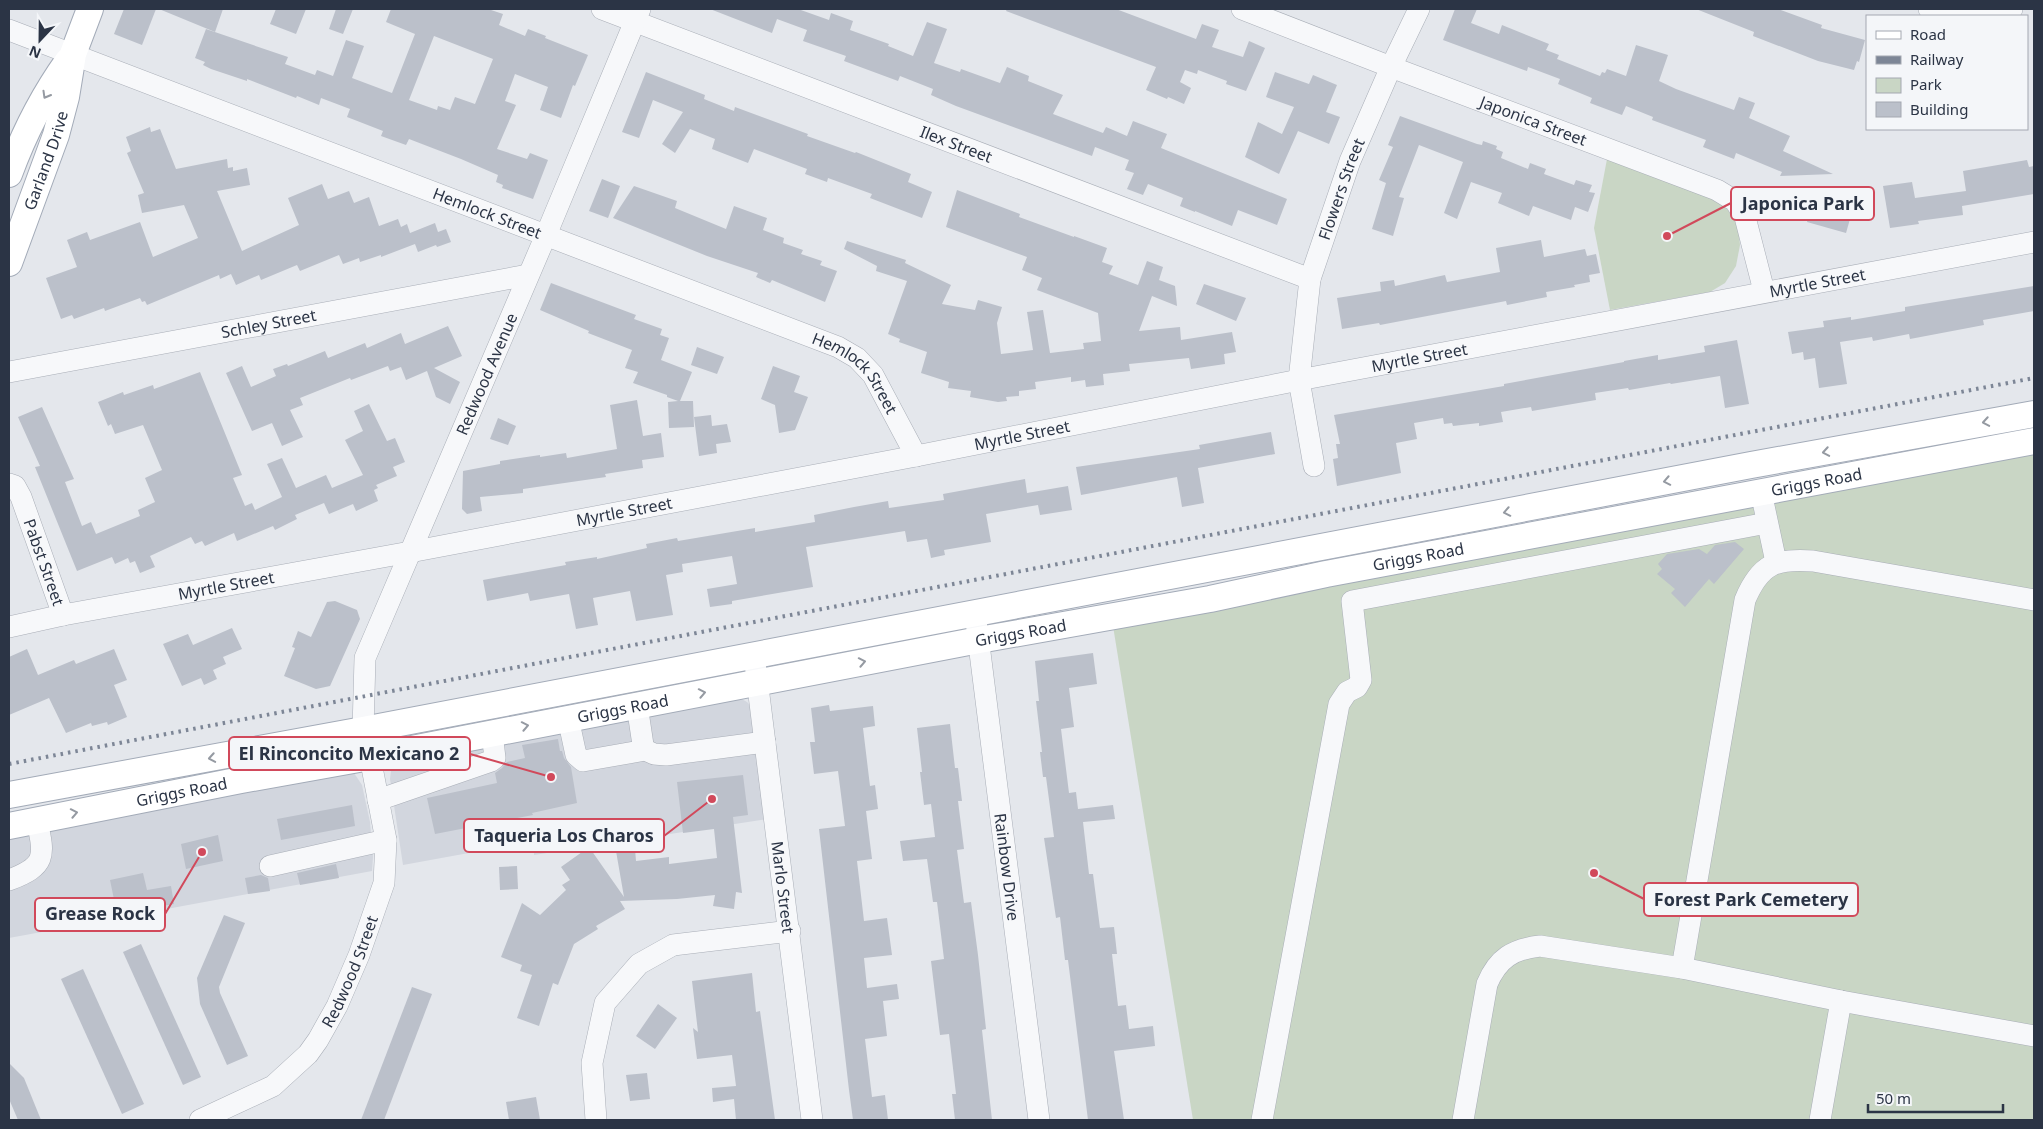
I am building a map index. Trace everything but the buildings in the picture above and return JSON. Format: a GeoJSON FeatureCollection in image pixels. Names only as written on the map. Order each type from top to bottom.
{"type":"FeatureCollection","features":[{"type":"Feature","properties":{"kind":"main road","name":"Garland Drive"},"geometry":{"type":"LineString","coordinates":[[9,263],[56,135],[66,97],[73,54],[90,9]]}},
{"type":"Feature","properties":{"kind":"main road","name":"Garland Drive"},"geometry":{"type":"LineString","coordinates":[[9,174],[15,135],[73,54]]}},
{"type":"Feature","properties":{"kind":"main road","name":"Griggs Road"},"geometry":{"type":"LineString","coordinates":[[19,793],[363,730],[1752,465],[2034,414]]}},
{"type":"Feature","properties":{"kind":"main road","name":"Griggs Road"},"geometry":{"type":"LineString","coordinates":[[9,826],[241,780],[979,640],[1210,599],[1326,574],[2034,441]]}},
{"type":"Feature","properties":{"kind":"main road"},"geometry":{"type":"LineString","coordinates":[[1321,547],[1326,574]]}},
{"type":"Feature","properties":{"kind":"main road"},"geometry":{"type":"LineString","coordinates":[[567,690],[568,718]]}},
{"type":"Feature","properties":{"kind":"main road"},"geometry":{"type":"LineString","coordinates":[[370,757],[377,743],[387,738],[462,722],[472,708]]}},
{"type":"Feature","properties":{"kind":"main road"},"geometry":{"type":"LineString","coordinates":[[241,780],[250,768],[257,764],[356,742],[363,730]]}},
{"type":"Feature","properties":{"kind":"main road"},"geometry":{"type":"LineString","coordinates":[[19,793],[37,821]]}},
{"type":"Feature","properties":{"kind":"street","name":"Ilex Street"},"geometry":{"type":"LineString","coordinates":[[602,9],[637,15],[1310,279]]}},
{"type":"Feature","properties":{"kind":"street","name":"Japonica Street"},"geometry":{"type":"LineString","coordinates":[[1242,9],[1717,190],[1734,201],[1745,217],[1764,292]]}},
{"type":"Feature","properties":{"kind":"street","name":"Flowers Street"},"geometry":{"type":"LineString","coordinates":[[1314,466],[1299,380],[1310,279],[1350,161],[1391,67],[1419,9]]}},
{"type":"Feature","properties":{"kind":"street"},"geometry":{"type":"LineString","coordinates":[[1930,9],[1988,11],[2012,9]]}},
{"type":"Feature","properties":{"kind":"street","name":"Redwood Avenue"},"geometry":{"type":"LineString","coordinates":[[363,730],[365,658],[546,235],[637,15]]}},
{"type":"Feature","properties":{"kind":"street","name":"Hemlock Street"},"geometry":{"type":"LineString","coordinates":[[9,30],[818,339],[851,354],[873,375],[916,456]]}},
{"type":"Feature","properties":{"kind":"street","name":"Myrtle Street"},"geometry":{"type":"LineString","coordinates":[[9,627],[64,615],[410,552],[916,456],[1299,380],[2034,242]]}},
{"type":"Feature","properties":{"kind":"street","name":"Schley Street"},"geometry":{"type":"LineString","coordinates":[[9,372],[528,275]]}},
{"type":"Feature","properties":{"kind":"street","name":"Pabst Street"},"geometry":{"type":"LineString","coordinates":[[9,484],[15,486],[21,497],[64,615]]}},
{"type":"Feature","properties":{"kind":"street"},"geometry":{"type":"LineString","coordinates":[[1761,492],[1776,562]]}},
{"type":"Feature","properties":{"kind":"street"},"geometry":{"type":"LineString","coordinates":[[1262,1120],[1339,704],[1348,692],[1357,687],[1361,680],[1352,601],[1767,523]]}},
{"type":"Feature","properties":{"kind":"street"},"geometry":{"type":"LineString","coordinates":[[1682,968],[1745,600],[1752,583],[1763,570],[1776,562],[1794,559],[1813,561],[2034,600]]}},
{"type":"Feature","properties":{"kind":"street","name":"Rainbow Drive"},"geometry":{"type":"LineString","coordinates":[[976,613],[1039,1120]]}},
{"type":"Feature","properties":{"kind":"street","name":"Marlo Street"},"geometry":{"type":"LineString","coordinates":[[754,655],[790,931],[812,1120]]}},
{"type":"Feature","properties":{"kind":"street"},"geometry":{"type":"LineString","coordinates":[[637,705],[643,749]]}},
{"type":"Feature","properties":{"kind":"street"},"geometry":{"type":"LineString","coordinates":[[568,718],[576,754],[583,761],[643,749],[654,754],[666,755],[765,742]]}},
{"type":"Feature","properties":{"kind":"street"},"geometry":{"type":"LineString","coordinates":[[378,800],[491,762],[495,758],[492,733]]}},
{"type":"Feature","properties":{"kind":"street"},"geometry":{"type":"LineString","coordinates":[[438,744],[442,778]]}},
{"type":"Feature","properties":{"kind":"street","name":"Redwood Street"},"geometry":{"type":"LineString","coordinates":[[200,1120],[273,1086],[295,1068],[318,1040],[337,1006],[370,926],[384,883],[386,840],[370,757]]}},
{"type":"Feature","properties":{"kind":"street"},"geometry":{"type":"LineString","coordinates":[[9,880],[29,872],[41,857],[43,846],[37,821]]}},
{"type":"Feature","properties":{"kind":"street"},"geometry":{"type":"LineString","coordinates":[[270,866],[386,840]]}},
{"type":"Feature","properties":{"kind":"street"},"geometry":{"type":"LineString","coordinates":[[596,1120],[592,1063],[605,1003],[639,964],[673,945],[790,931]]}},
{"type":"Feature","properties":{"kind":"street"},"geometry":{"type":"LineString","coordinates":[[1463,1120],[1487,984],[1493,970],[1503,959],[1522,948],[1540,946],[1682,968],[1841,1001],[2034,1036]]}},
{"type":"Feature","properties":{"kind":"street"},"geometry":{"type":"LineString","coordinates":[[1820,1120],[1841,1001]]}},
{"type":"Feature","properties":{"kind":"shaded area"},"geometry":{"type":"Polygon","coordinates":[[[738,697],[753,708],[768,819],[534,855],[534,841],[403,865],[390,779],[391,771],[396,763],[738,697]]]}},
{"type":"Feature","properties":{"kind":"shaded area"},"geometry":{"type":"Polygon","coordinates":[[[354,773],[362,785],[370,822],[373,857],[372,871],[9,938],[9,835],[354,773]]]}},
{"type":"Feature","properties":{"kind":"green space"},"geometry":{"type":"Polygon","coordinates":[[[1607,159],[1712,198],[1728,210],[1738,226],[1740,245],[1736,266],[1725,283],[1710,292],[1610,310],[1594,228],[1607,159]]]}},
{"type":"Feature","properties":{"kind":"green space"},"geometry":{"type":"Polygon","coordinates":[[[2034,454],[2034,1120],[1193,1120],[1113,626],[2034,454]]]}},
{"type":"Feature","properties":{"kind":"railway"},"geometry":{"type":"LineString","coordinates":[[9,764],[2034,378]]}},
{"type":"Feature","properties":{"kind":"place","name":"Japonica Park"},"geometry":{"type":"Point","coordinates":[1667,236]}},
{"type":"Feature","properties":{"kind":"place","name":"El Rinconcito Mexicano 2"},"geometry":{"type":"Point","coordinates":[551,777]}},
{"type":"Feature","properties":{"kind":"place","name":"Taqueria Los Charos"},"geometry":{"type":"Point","coordinates":[712,799]}},
{"type":"Feature","properties":{"kind":"place","name":"Grease Rock"},"geometry":{"type":"Point","coordinates":[202,852]}},
{"type":"Feature","properties":{"kind":"place","name":"Forest Park Cemetery"},"geometry":{"type":"Point","coordinates":[1594,873]}}]}
